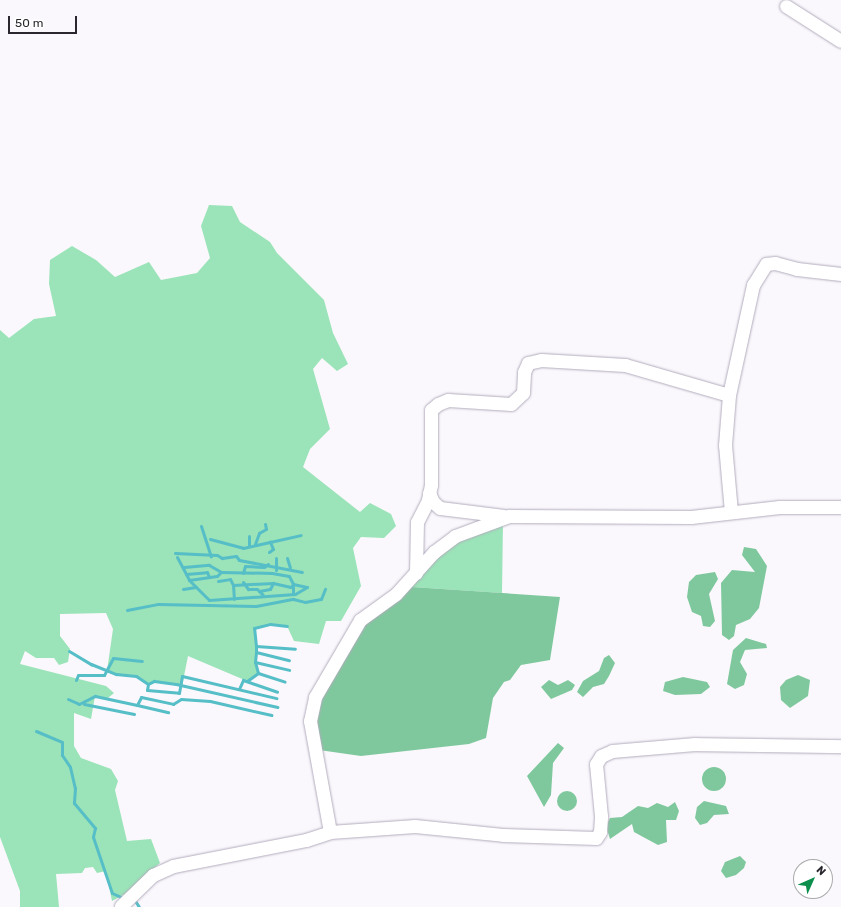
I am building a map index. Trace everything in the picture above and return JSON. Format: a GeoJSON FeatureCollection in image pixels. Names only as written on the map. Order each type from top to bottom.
{"type":"FeatureCollection","features":[{"type":"Feature","properties":{"kind":"street"},"geometry":{"type":"LineString","coordinates":[[786,6],[841,41]]}},
{"type":"Feature","properties":{"kind":"street"},"geometry":{"type":"LineString","coordinates":[[731,512],[725,445],[729,395],[753,285],[760,270],[766,264],[775,263],[798,269],[841,274]]}},
{"type":"Feature","properties":{"kind":"street"},"geometry":{"type":"LineString","coordinates":[[416,573],[417,522],[429,493],[431,410],[448,400],[511,404],[518,402],[528,363],[541,360],[625,365],[729,395]]}},
{"type":"Feature","properties":{"kind":"street"},"geometry":{"type":"LineString","coordinates":[[429,493],[433,502],[440,508],[506,517],[691,517],[731,512],[841,507]]}},
{"type":"Feature","properties":{"kind":"street"},"geometry":{"type":"LineString","coordinates":[[330,832],[310,709],[360,620],[396,594],[455,536],[506,517]]}},
{"type":"Feature","properties":{"kind":"street"},"geometry":{"type":"LineString","coordinates":[[121,906],[154,875],[173,866],[306,840],[330,832],[415,826],[503,835],[596,838],[600,832],[601,816],[596,764],[601,756],[612,751],[695,744],[841,746]]}},
{"type":"Feature","properties":{"kind":"green space"},"geometry":{"type":"Polygon","coordinates":[[[209,205],[232,206],[240,222],[270,242],[277,253],[324,300],[333,333],[348,364],[337,371],[322,358],[313,369],[330,429],[310,449],[303,467],[360,512],[370,503],[391,514],[396,526],[384,538],[361,537],[353,548],[361,586],[341,621],[326,621],[319,644],[294,641],[287,626],[270,624],[254,628],[258,673],[247,681],[188,656],[182,686],[154,681],[148,684],[136,676],[116,674],[107,671],[113,629],[106,613],[60,614],[60,636],[70,649],[68,662],[59,665],[54,658],[36,658],[25,651],[20,664],[106,686],[114,693],[108,698],[95,696],[91,719],[74,713],[74,746],[81,758],[111,769],[118,781],[115,790],[127,841],[151,839],[160,863],[125,894],[112,901],[106,871],[97,873],[93,867],[85,868],[82,873],[56,874],[59,907],[20,907],[20,891],[0,837],[0,330],[9,338],[34,319],[56,316],[49,284],[50,260],[72,246],[96,260],[115,277],[149,262],[161,280],[197,273],[210,258],[201,226],[209,205]]]}},
{"type":"Feature","properties":{"kind":"green space"},"geometry":{"type":"Polygon","coordinates":[[[503,521],[502,593],[412,587],[389,606],[442,548],[503,521]]]}},
{"type":"Feature","properties":{"kind":"green space"},"geometry":{"type":"Polygon","coordinates":[[[744,547],[756,549],[767,566],[759,608],[750,619],[736,625],[734,636],[729,640],[722,635],[721,583],[732,570],[755,572],[742,555],[744,547]]]}},
{"type":"Feature","properties":{"kind":"green space"},"geometry":{"type":"Polygon","coordinates":[[[715,572],[718,579],[709,594],[715,621],[710,627],[703,626],[701,616],[692,612],[687,597],[689,582],[696,575],[715,572]]]}},
{"type":"Feature","properties":{"kind":"green space"},"geometry":{"type":"Polygon","coordinates":[[[412,587],[560,597],[550,660],[521,665],[510,680],[504,682],[493,698],[486,738],[469,744],[361,756],[319,750],[313,709],[357,633],[376,609],[389,606],[412,587]]]}},
{"type":"Feature","properties":{"kind":"green space"},"geometry":{"type":"Polygon","coordinates":[[[746,638],[766,644],[767,648],[745,650],[740,662],[747,674],[744,685],[735,689],[727,684],[733,650],[746,638]]]}},
{"type":"Feature","properties":{"kind":"green space"},"geometry":{"type":"Polygon","coordinates":[[[609,655],[615,663],[609,676],[604,684],[593,687],[583,697],[577,692],[583,681],[599,671],[604,658],[609,655]]]}},
{"type":"Feature","properties":{"kind":"green space"},"geometry":{"type":"Polygon","coordinates":[[[798,675],[810,680],[808,696],[790,708],[781,700],[780,687],[786,680],[798,675]]]}},
{"type":"Feature","properties":{"kind":"green space"},"geometry":{"type":"Polygon","coordinates":[[[683,677],[707,682],[710,687],[701,694],[675,695],[663,691],[665,682],[683,677]]]}},
{"type":"Feature","properties":{"kind":"green space"},"geometry":{"type":"Polygon","coordinates":[[[549,680],[558,685],[568,680],[575,685],[572,690],[551,699],[541,687],[549,680]]]}},
{"type":"Feature","properties":{"kind":"green space"},"geometry":{"type":"Polygon","coordinates":[[[558,743],[564,748],[553,763],[551,795],[544,807],[527,776],[558,743]]]}},
{"type":"Feature","properties":{"kind":"green space"},"geometry":{"type":"Polygon","coordinates":[[[709,767],[719,767],[726,774],[726,784],[719,791],[709,791],[702,784],[702,774],[709,767]]]}},
{"type":"Feature","properties":{"kind":"green space"},"geometry":{"type":"Polygon","coordinates":[[[567,791],[574,794],[577,801],[574,808],[567,811],[560,808],[557,801],[560,794],[567,791]]]}},
{"type":"Feature","properties":{"kind":"green space"},"geometry":{"type":"Polygon","coordinates":[[[704,801],[726,806],[729,814],[714,815],[707,823],[700,825],[695,818],[697,807],[704,801]]]}},
{"type":"Feature","properties":{"kind":"green space"},"geometry":{"type":"Polygon","coordinates":[[[675,802],[679,811],[676,820],[666,820],[667,842],[658,845],[634,832],[632,824],[610,839],[606,826],[610,818],[622,817],[638,806],[648,808],[657,803],[668,807],[675,802]]]}},
{"type":"Feature","properties":{"kind":"green space"},"geometry":{"type":"Polygon","coordinates":[[[740,856],[746,862],[744,868],[736,875],[726,878],[721,871],[725,862],[740,856]]]}},
{"type":"Feature","properties":{"kind":"waterway"},"geometry":{"type":"LineString","coordinates":[[255,544],[259,533],[266,529],[265,524]]}},
{"type":"Feature","properties":{"kind":"waterway"},"geometry":{"type":"LineString","coordinates":[[201,526],[211,556]]}},
{"type":"Feature","properties":{"kind":"waterway"},"geometry":{"type":"LineString","coordinates":[[210,539],[243,548],[301,535]]}},
{"type":"Feature","properties":{"kind":"waterway"},"geometry":{"type":"LineString","coordinates":[[249,536],[249,546]]}},
{"type":"Feature","properties":{"kind":"waterway"},"geometry":{"type":"LineString","coordinates":[[269,552],[273,549],[270,542]]}},
{"type":"Feature","properties":{"kind":"waterway"},"geometry":{"type":"LineString","coordinates":[[175,553],[217,555],[222,558],[236,556],[239,560],[302,572]]}},
{"type":"Feature","properties":{"kind":"waterway"},"geometry":{"type":"LineString","coordinates":[[177,557],[189,580],[209,600],[295,594],[307,587]]}},
{"type":"Feature","properties":{"kind":"waterway"},"geometry":{"type":"LineString","coordinates":[[276,558],[276,570]]}},
{"type":"Feature","properties":{"kind":"waterway"},"geometry":{"type":"LineString","coordinates":[[287,558],[290,568]]}},
{"type":"Feature","properties":{"kind":"waterway"},"geometry":{"type":"LineString","coordinates":[[243,573],[245,566],[264,567],[268,564]]}},
{"type":"Feature","properties":{"kind":"waterway"},"geometry":{"type":"LineString","coordinates":[[184,567],[209,565],[221,572]]}},
{"type":"Feature","properties":{"kind":"waterway"},"geometry":{"type":"LineString","coordinates":[[186,574],[207,572],[209,577]]}},
{"type":"Feature","properties":{"kind":"waterway"},"geometry":{"type":"LineString","coordinates":[[189,580],[217,576],[221,572],[272,573],[289,576],[293,584],[307,587]]}},
{"type":"Feature","properties":{"kind":"waterway"},"geometry":{"type":"LineString","coordinates":[[218,581],[230,579],[233,585],[273,583],[291,587],[293,584],[293,594]]}},
{"type":"Feature","properties":{"kind":"waterway"},"geometry":{"type":"LineString","coordinates":[[243,582],[248,589],[257,589],[263,595]]}},
{"type":"Feature","properties":{"kind":"waterway"},"geometry":{"type":"LineString","coordinates":[[259,591],[270,589],[273,583]]}},
{"type":"Feature","properties":{"kind":"waterway"},"geometry":{"type":"LineString","coordinates":[[233,585],[234,599]]}},
{"type":"Feature","properties":{"kind":"waterway"},"geometry":{"type":"LineString","coordinates":[[183,589],[196,587]]}},
{"type":"Feature","properties":{"kind":"waterway"},"geometry":{"type":"LineString","coordinates":[[127,610],[158,604],[256,606],[293,599],[305,602],[321,599],[325,589]]}},
{"type":"Feature","properties":{"kind":"waterway"},"geometry":{"type":"LineString","coordinates":[[256,646],[254,628],[270,624],[287,626]]}},
{"type":"Feature","properties":{"kind":"waterway"},"geometry":{"type":"LineString","coordinates":[[256,652],[256,646],[295,649]]}},
{"type":"Feature","properties":{"kind":"waterway"},"geometry":{"type":"LineString","coordinates":[[69,651],[91,664],[116,674],[136,676],[148,684],[154,681],[176,684],[277,707]]}},
{"type":"Feature","properties":{"kind":"waterway"},"geometry":{"type":"LineString","coordinates":[[255,662],[256,652],[289,660]]}},
{"type":"Feature","properties":{"kind":"waterway"},"geometry":{"type":"LineString","coordinates":[[76,680],[78,675],[104,675],[113,658],[142,661]]}},
{"type":"Feature","properties":{"kind":"waterway"},"geometry":{"type":"LineString","coordinates":[[258,673],[255,662],[289,670]]}},
{"type":"Feature","properties":{"kind":"waterway"},"geometry":{"type":"LineString","coordinates":[[247,681],[258,673],[285,682]]}},
{"type":"Feature","properties":{"kind":"waterway"},"geometry":{"type":"LineString","coordinates":[[148,684],[147,690],[179,693],[182,676],[276,698]]}},
{"type":"Feature","properties":{"kind":"waterway"},"geometry":{"type":"LineString","coordinates":[[239,689],[243,680],[277,692]]}},
{"type":"Feature","properties":{"kind":"waterway"},"geometry":{"type":"LineString","coordinates":[[68,699],[79,704],[95,696],[137,705],[141,697],[173,704],[181,699],[210,701],[271,715]]}},
{"type":"Feature","properties":{"kind":"waterway"},"geometry":{"type":"LineString","coordinates":[[84,704],[134,714]]}},
{"type":"Feature","properties":{"kind":"waterway"},"geometry":{"type":"LineString","coordinates":[[137,705],[168,712]]}},
{"type":"Feature","properties":{"kind":"waterway"},"geometry":{"type":"LineString","coordinates":[[36,731],[62,742],[62,755],[70,767],[75,788],[74,803],[95,828],[93,837],[112,893],[123,898]]}},
{"type":"Feature","properties":{"kind":"waterway"},"geometry":{"type":"LineString","coordinates":[[134,899],[139,907]]}}]}
